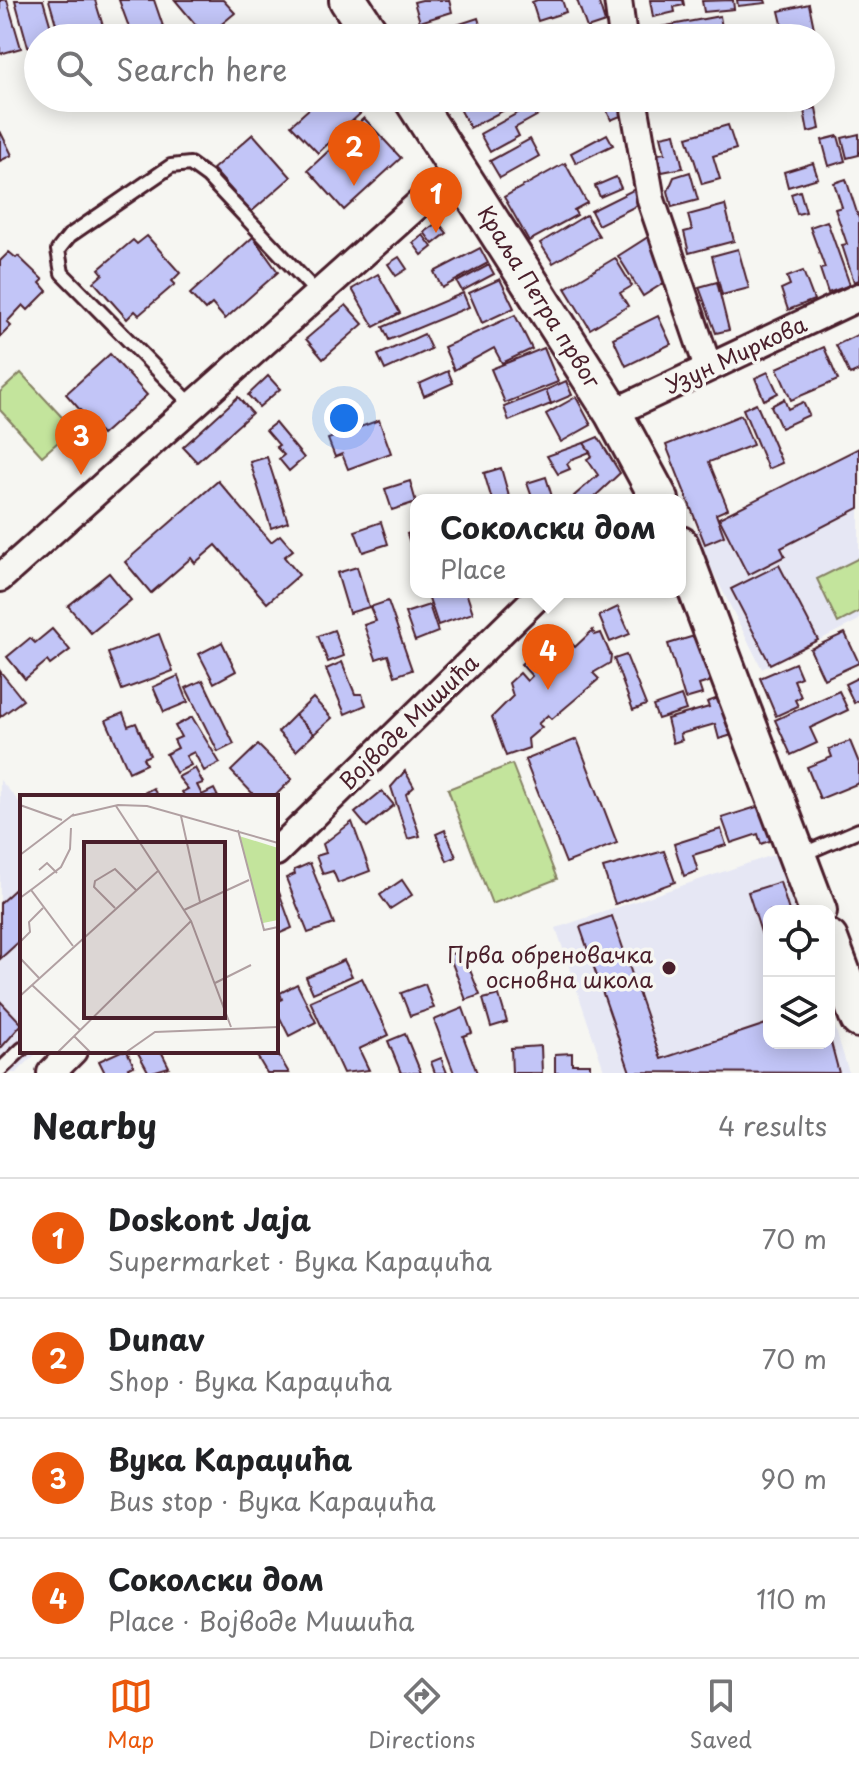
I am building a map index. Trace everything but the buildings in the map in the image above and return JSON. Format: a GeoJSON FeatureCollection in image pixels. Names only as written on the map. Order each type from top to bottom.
{"type":"FeatureCollection","features":[{"type":"Feature","properties":{"kind":"street"},"geometry":{"type":"LineString","coordinates":[[348,0],[364,24]]}},
{"type":"Feature","properties":{"kind":"street"},"geometry":{"type":"LineString","coordinates":[[618,0],[621,24]]}},
{"type":"Feature","properties":{"kind":"street","name":"Краља Петра првог"},"geometry":{"type":"LineString","coordinates":[[421,112],[613,413],[649,494]]}},
{"type":"Feature","properties":{"kind":"street"},"geometry":{"type":"LineString","coordinates":[[635,112],[651,200],[708,367]]}},
{"type":"Feature","properties":{"kind":"street"},"geometry":{"type":"LineString","coordinates":[[0,578],[458,169]]}},
{"type":"Feature","properties":{"kind":"street","name":"Узун Миркова"},"geometry":{"type":"LineString","coordinates":[[613,413],[859,297]]}},
{"type":"Feature","properties":{"kind":"street"},"geometry":{"type":"LineString","coordinates":[[686,561],[816,905]]}},
{"type":"Feature","properties":{"kind":"street","name":"Војводе Мишића"},"geometry":{"type":"LineString","coordinates":[[278,850],[536,598]]}},
{"type":"Feature","properties":{"kind":"street"},"geometry":{"type":"LineString","coordinates":[[835,955],[859,1019]]}},
{"type":"Feature","properties":{"kind":"street"},"geometry":{"type":"LineString","coordinates":[[51,1073],[71,1053]]}},
{"type":"Feature","properties":{"kind":"lane"},"geometry":{"type":"LineString","coordinates":[[193,406],[68,282],[60,269],[58,256],[69,236],[171,166],[190,164],[219,188],[318,294]]}},
{"type":"Feature","properties":{"kind":"lane"},"geometry":{"type":"LineString","coordinates":[[798,856],[859,830]]}},
{"type":"Feature","properties":{"kind":"lane"},"geometry":{"type":"LineString","coordinates":[[0,1070],[20,1051]]}},
{"type":"Feature","properties":{"kind":"shaded area"},"geometry":{"type":"Polygon","coordinates":[[[859,449],[859,620],[762,669],[693,532],[859,449]]]}},
{"type":"Feature","properties":{"kind":"shaded area"},"geometry":{"type":"Polygon","coordinates":[[[0,780],[20,803],[20,1053],[37,1053],[16,1073],[0,1073],[0,780]]]}},
{"type":"Feature","properties":{"kind":"shaded area","name":"Прва обреновачка основна школа"},"geometry":{"type":"Polygon","coordinates":[[[776,854],[793,905],[763,905],[763,1049],[835,1049],[835,1028],[849,1073],[605,1073],[556,928],[776,854]]]}},
{"type":"Feature","properties":{"kind":"green space"},"geometry":{"type":"Polygon","coordinates":[[[21,373],[73,429],[42,456],[0,410],[0,392],[21,373]]]}},
{"type":"Feature","properties":{"kind":"green space"},"geometry":{"type":"Polygon","coordinates":[[[859,558],[859,612],[838,623],[817,579],[859,558]]]}},
{"type":"Feature","properties":{"kind":"green space"},"geometry":{"type":"Polygon","coordinates":[[[512,764],[557,879],[492,904],[448,789],[512,764]]]}},
{"type":"Feature","properties":{"kind":"place","name":"Dunav"},"geometry":{"type":"Point","coordinates":[354,186]}},
{"type":"Feature","properties":{"kind":"place","name":"Doskont Jaja"},"geometry":{"type":"Point","coordinates":[436,233]}},
{"type":"Feature","properties":{"kind":"place","name":"Вука Караџића"},"geometry":{"type":"Point","coordinates":[81,475]}},
{"type":"Feature","properties":{"kind":"place","name":"Соколски дом"},"geometry":{"type":"Point","coordinates":[548,690]}},
{"type":"Feature","properties":{"kind":"place","name":"Прва обреновачка основна школа"},"geometry":{"type":"Point","coordinates":[669,968]}}]}
